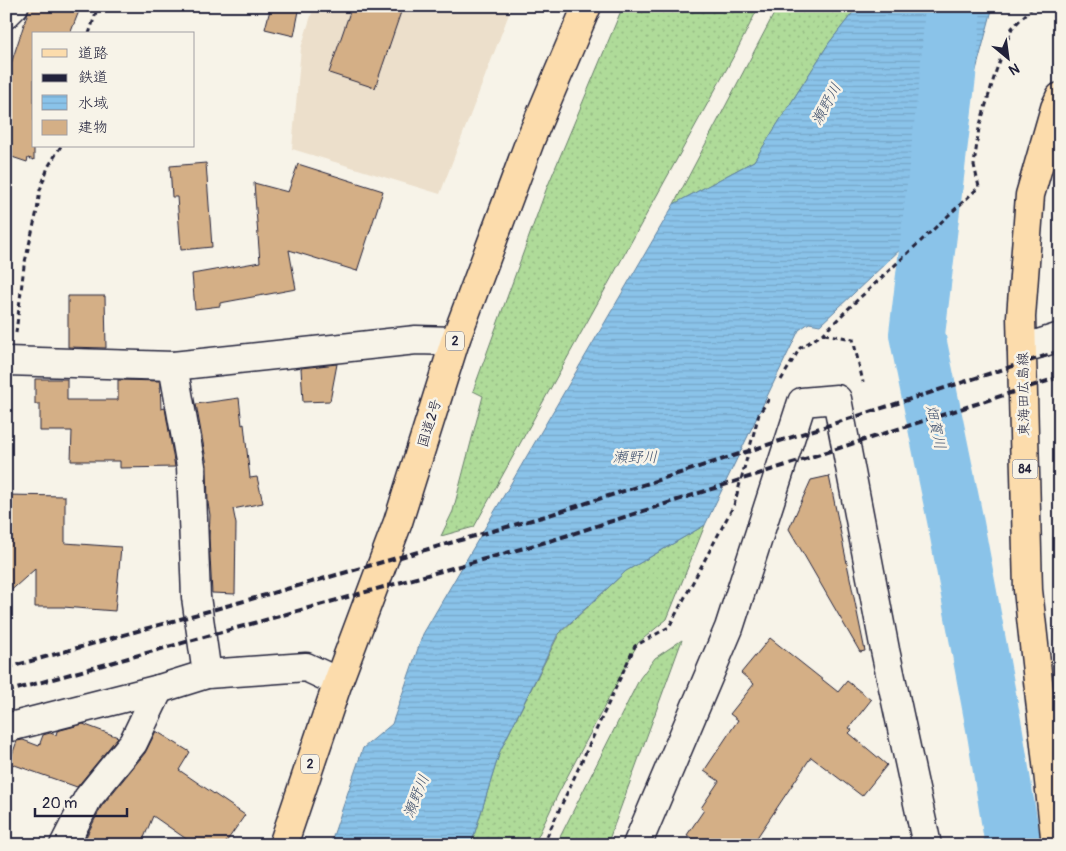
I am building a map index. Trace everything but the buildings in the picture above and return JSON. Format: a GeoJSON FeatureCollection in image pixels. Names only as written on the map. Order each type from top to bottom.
{"type":"FeatureCollection","features":[{"type":"Feature","properties":{"kind":"main road","name":"国道2号"},"geometry":{"type":"LineString","coordinates":[[283,845],[338,682],[398,522],[455,341],[531,138],[587,6]]}},
{"type":"Feature","properties":{"kind":"main road","name":"東海田広島線"},"geometry":{"type":"LineString","coordinates":[[1056,845],[1028,590],[1021,317],[1030,195],[1055,108],[1060,97]]}},
{"type":"Feature","properties":{"kind":"street"},"geometry":{"type":"LineString","coordinates":[[6,14],[14,6]]}},
{"type":"Feature","properties":{"kind":"street"},"geometry":{"type":"LineString","coordinates":[[1022,349],[1060,337]]}},
{"type":"Feature","properties":{"kind":"street"},"geometry":{"type":"LineString","coordinates":[[11,361],[173,366],[416,340],[455,341]]}},
{"type":"Feature","properties":{"kind":"street"},"geometry":{"type":"LineString","coordinates":[[173,366],[191,466],[196,597],[207,674]]}},
{"type":"Feature","properties":{"kind":"street"},"geometry":{"type":"LineString","coordinates":[[637,845],[729,628],[802,402],[837,399],[884,650],[927,845]]}},
{"type":"Feature","properties":{"kind":"street"},"geometry":{"type":"LineString","coordinates":[[6,728],[160,689],[207,674],[306,667],[338,682]]}},
{"type":"Feature","properties":{"kind":"street"},"geometry":{"type":"LineString","coordinates":[[64,845],[88,798],[133,743],[160,689]]}},
{"type":"Feature","properties":{"kind":"path"},"geometry":{"type":"LineString","coordinates":[[89,32],[90,24],[98,6]]}},
{"type":"Feature","properties":{"kind":"path"},"geometry":{"type":"LineString","coordinates":[[780,381],[800,348],[823,334],[979,186],[974,165],[978,137],[996,71],[1012,28],[1034,6]]}},
{"type":"Feature","properties":{"kind":"path"},"geometry":{"type":"LineString","coordinates":[[11,361],[24,266],[40,190],[48,167],[60,148]]}},
{"type":"Feature","properties":{"kind":"path"},"geometry":{"type":"LineString","coordinates":[[543,845],[635,646],[669,627],[734,506],[759,414],[775,390]]}},
{"type":"Feature","properties":{"kind":"shaded area"},"geometry":{"type":"Polygon","coordinates":[[[314,6],[512,6],[440,194],[292,149],[301,48],[314,6]]]}},
{"type":"Feature","properties":{"kind":"green space"},"geometry":{"type":"Polygon","coordinates":[[[623,6],[759,6],[736,52],[474,527],[441,536],[453,511],[483,396],[473,391],[546,190],[623,6]]]}},
{"type":"Feature","properties":{"kind":"green space"},"geometry":{"type":"Polygon","coordinates":[[[778,6],[858,6],[829,43],[754,161],[674,204],[778,6]]]}},
{"type":"Feature","properties":{"kind":"green space"},"geometry":{"type":"Polygon","coordinates":[[[705,525],[667,619],[638,643],[558,794],[534,845],[471,845],[500,751],[559,634],[626,571],[705,525]]]}},
{"type":"Feature","properties":{"kind":"green space"},"geometry":{"type":"Polygon","coordinates":[[[682,640],[607,845],[556,845],[640,678],[655,658],[682,640]]]}},
{"type":"Feature","properties":{"kind":"water","name":"瀬野川"},"geometry":{"type":"Polygon","coordinates":[[[858,6],[993,6],[938,214],[820,325],[809,323],[799,330],[705,525],[626,571],[558,634],[500,751],[471,845],[330,845],[363,748],[392,724],[423,634],[674,204],[754,161],[829,43],[858,6]]]}},
{"type":"Feature","properties":{"kind":"waterway","name":"畑賀川"},"geometry":{"type":"LineString","coordinates":[[953,6],[948,76],[917,334],[955,519],[995,733],[1013,845]]}},
{"type":"Feature","properties":{"kind":"railway"},"geometry":{"type":"LineString","coordinates":[[6,668],[546,516],[1060,351]]}},
{"type":"Feature","properties":{"kind":"railway"},"geometry":{"type":"LineString","coordinates":[[6,692],[553,540],[1060,377]]}}]}
